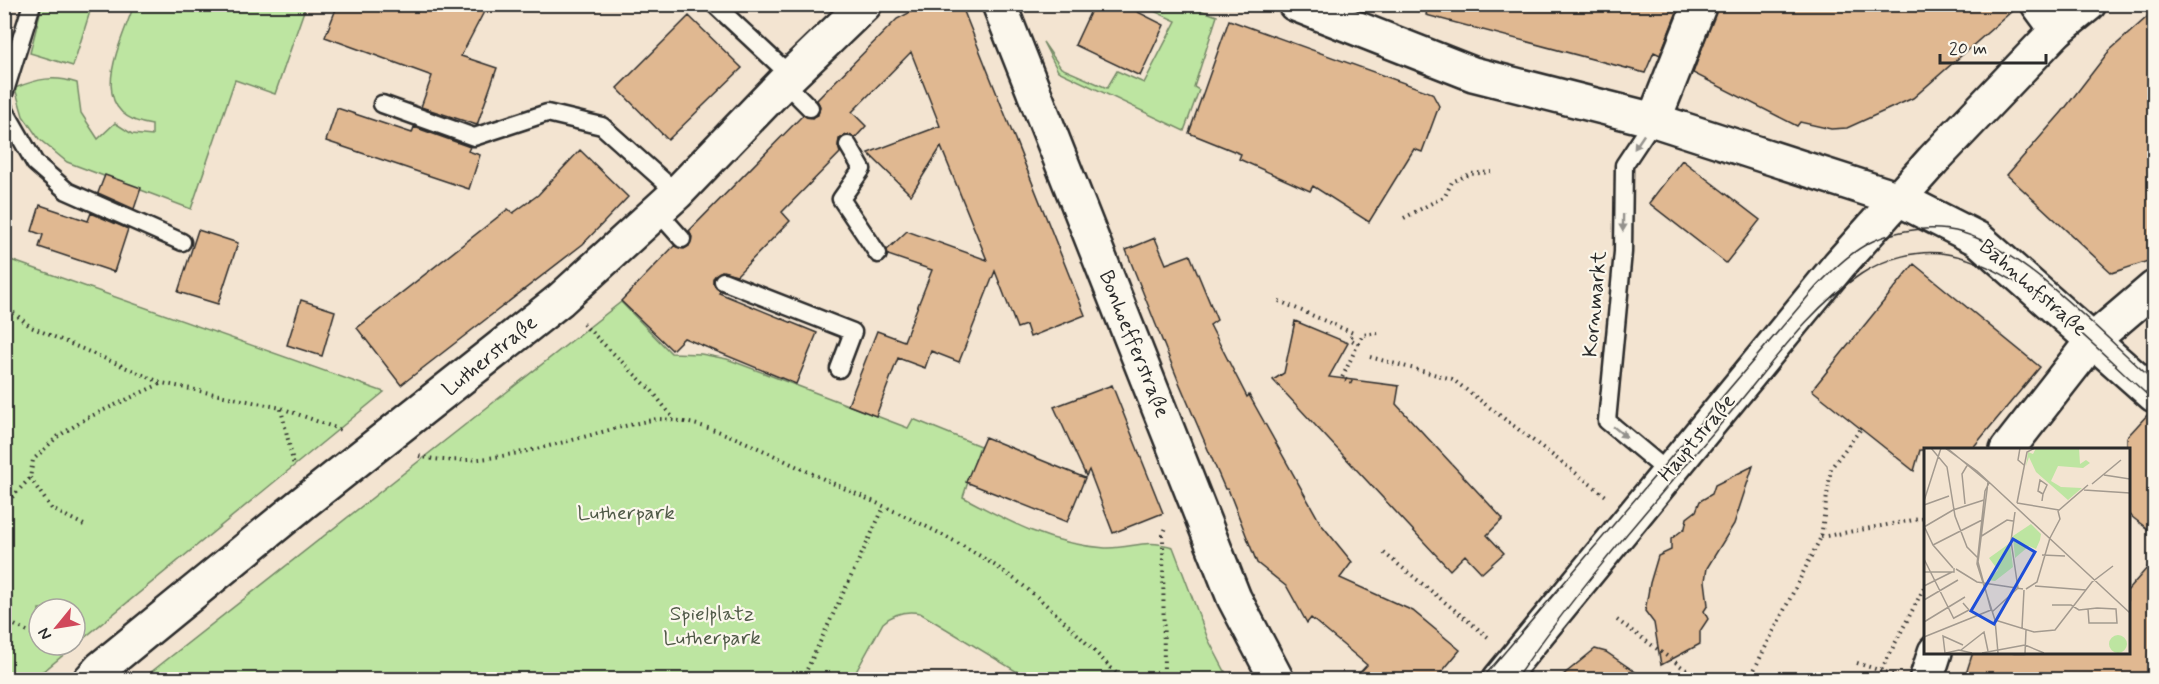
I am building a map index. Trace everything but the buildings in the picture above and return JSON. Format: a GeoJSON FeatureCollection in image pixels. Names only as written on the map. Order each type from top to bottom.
{"type":"FeatureCollection","features":[{"type":"Feature","properties":{"kind":"street","name":"Lutherstraße"},"geometry":{"type":"LineString","coordinates":[[90,680],[101,668],[303,503],[560,300],[667,202],[864,4]]}},
{"type":"Feature","properties":{"kind":"street","name":"Bonhoefferstraße"},"geometry":{"type":"LineString","coordinates":[[999,4],[1234,597],[1277,680]]}},
{"type":"Feature","properties":{"kind":"street","name":"Bahnhofstraße"},"geometry":{"type":"LineString","coordinates":[[1295,4],[1473,74],[1654,120],[1899,199],[1978,239],[2154,394]]}},
{"type":"Feature","properties":{"kind":"street"},"geometry":{"type":"LineString","coordinates":[[1654,120],[1700,4]]}},
{"type":"Feature","properties":{"kind":"street","name":"Hauptstraße"},"geometry":{"type":"LineString","coordinates":[[1499,680],[1839,265],[1899,199],[2047,17],[2089,4]]}},
{"type":"Feature","properties":{"kind":"street"},"geometry":{"type":"LineString","coordinates":[[2009,448],[2093,340],[2154,288]]}},
{"type":"Feature","properties":{"kind":"street"},"geometry":{"type":"LineString","coordinates":[[1913,678],[1933,654]]}},
{"type":"Feature","properties":{"kind":"lane"},"geometry":{"type":"LineString","coordinates":[[4,94],[32,4]]}},
{"type":"Feature","properties":{"kind":"lane"},"geometry":{"type":"LineString","coordinates":[[714,4],[787,79],[810,108]]}},
{"type":"Feature","properties":{"kind":"lane"},"geometry":{"type":"LineString","coordinates":[[382,104],[474,137],[547,113],[602,126],[667,202],[682,239]]}},
{"type":"Feature","properties":{"kind":"lane"},"geometry":{"type":"LineString","coordinates":[[4,109],[35,163],[66,191],[182,242]]}},
{"type":"Feature","properties":{"kind":"lane","name":"Kornmarkt"},"geometry":{"type":"LineString","coordinates":[[1654,120],[1624,165],[1623,252],[1607,421],[1668,472]]}},
{"type":"Feature","properties":{"kind":"lane"},"geometry":{"type":"LineString","coordinates":[[848,145],[862,169],[841,200],[878,254]]}},
{"type":"Feature","properties":{"kind":"lane"},"geometry":{"type":"LineString","coordinates":[[723,281],[853,332],[839,369]]}},
{"type":"Feature","properties":{"kind":"path"},"geometry":{"type":"LineString","coordinates":[[1404,218],[1444,196],[1452,182],[1470,174],[1491,172]]}},
{"type":"Feature","properties":{"kind":"path"},"geometry":{"type":"LineString","coordinates":[[1279,301],[1353,333],[1350,339],[1358,344]]}},
{"type":"Feature","properties":{"kind":"path"},"geometry":{"type":"LineString","coordinates":[[4,305],[32,327],[162,383],[281,408],[423,457],[468,459],[542,447],[639,422],[674,419],[706,428],[749,445],[884,507],[982,557],[1021,585],[1123,680]]}},
{"type":"Feature","properties":{"kind":"path"},"geometry":{"type":"LineString","coordinates":[[586,327],[652,392],[674,419]]}},
{"type":"Feature","properties":{"kind":"path"},"geometry":{"type":"LineString","coordinates":[[1356,384],[1342,378],[1363,334],[1378,333]]}},
{"type":"Feature","properties":{"kind":"path"},"geometry":{"type":"LineString","coordinates":[[1370,357],[1452,379],[1588,481]]}},
{"type":"Feature","properties":{"kind":"path"},"geometry":{"type":"LineString","coordinates":[[4,506],[30,478],[33,460],[57,437],[87,418],[162,383]]}},
{"type":"Feature","properties":{"kind":"path"},"geometry":{"type":"LineString","coordinates":[[281,408],[303,503]]}},
{"type":"Feature","properties":{"kind":"path"},"geometry":{"type":"LineString","coordinates":[[1749,680],[1821,537],[1831,468],[1860,430]]}},
{"type":"Feature","properties":{"kind":"path"},"geometry":{"type":"LineString","coordinates":[[30,478],[52,509],[84,525]]}},
{"type":"Feature","properties":{"kind":"path"},"geometry":{"type":"LineString","coordinates":[[1164,680],[1163,535],[1168,523],[1180,513],[1198,505]]}},
{"type":"Feature","properties":{"kind":"path"},"geometry":{"type":"LineString","coordinates":[[802,680],[884,507]]}},
{"type":"Feature","properties":{"kind":"path"},"geometry":{"type":"LineString","coordinates":[[1821,537],[1924,518]]}},
{"type":"Feature","properties":{"kind":"path"},"geometry":{"type":"LineString","coordinates":[[1384,553],[1478,628]]}},
{"type":"Feature","properties":{"kind":"path"},"geometry":{"type":"LineString","coordinates":[[1876,680],[1924,588]]}},
{"type":"Feature","properties":{"kind":"path"},"geometry":{"type":"LineString","coordinates":[[4,620],[27,631]]}},
{"type":"Feature","properties":{"kind":"path"},"geometry":{"type":"LineString","coordinates":[[1617,620],[1700,680]]}},
{"type":"Feature","properties":{"kind":"path"},"geometry":{"type":"LineString","coordinates":[[1857,663],[1879,671],[1913,678]]}},
{"type":"Feature","properties":{"kind":"green space"},"geometry":{"type":"Polygon","coordinates":[[[42,5],[92,5],[73,66],[30,53],[42,5]]]}},
{"type":"Feature","properties":{"kind":"green space"},"geometry":{"type":"Polygon","coordinates":[[[134,5],[306,5],[275,94],[235,80],[191,209],[67,162],[39,139],[23,116],[15,88],[46,79],[61,79],[77,83],[81,113],[98,139],[115,123],[132,134],[152,136],[152,125],[131,119],[118,108],[112,94],[115,59],[134,5]]]}},
{"type":"Feature","properties":{"kind":"green space"},"geometry":{"type":"Polygon","coordinates":[[[1141,5],[1186,5],[1217,16],[1194,87],[1199,90],[1184,131],[1058,71],[1043,42],[1061,68],[1107,88],[1117,71],[1144,83],[1176,21],[1141,5]]]}},
{"type":"Feature","properties":{"kind":"green space"},"geometry":{"type":"Polygon","coordinates":[[[5,258],[384,392],[87,636],[87,597],[27,597],[27,657],[61,657],[45,670],[25,679],[5,679],[5,258]]]}},
{"type":"Feature","properties":{"kind":"green space","name":"Lutherpark"},"geometry":{"type":"Polygon","coordinates":[[[621,302],[671,353],[701,354],[727,359],[908,428],[913,419],[980,446],[963,497],[1015,524],[1049,537],[1085,546],[1115,548],[1163,544],[1173,547],[1208,639],[1229,679],[1029,679],[920,613],[910,612],[900,613],[883,623],[852,679],[141,680],[621,302]]]}},
{"type":"Feature","properties":{"kind":"tram line"},"geometry":{"type":"LineString","coordinates":[[1481,680],[1816,287],[1850,255],[1873,241],[1917,229],[1941,229],[1963,233],[1987,243],[2038,276],[2154,381]]}},
{"type":"Feature","properties":{"kind":"tram line"},"geometry":{"type":"LineString","coordinates":[[1515,680],[1592,576],[1792,338],[1825,303],[1861,274],[1881,263],[1914,254],[1947,254],[1975,262],[2004,275],[2058,313],[2154,401]]}},
{"type":"Feature","properties":{"kind":"park label","name":"Spielplatz Lutherpark"},"geometry":{"type":"Point","coordinates":[712,626]}}]}
